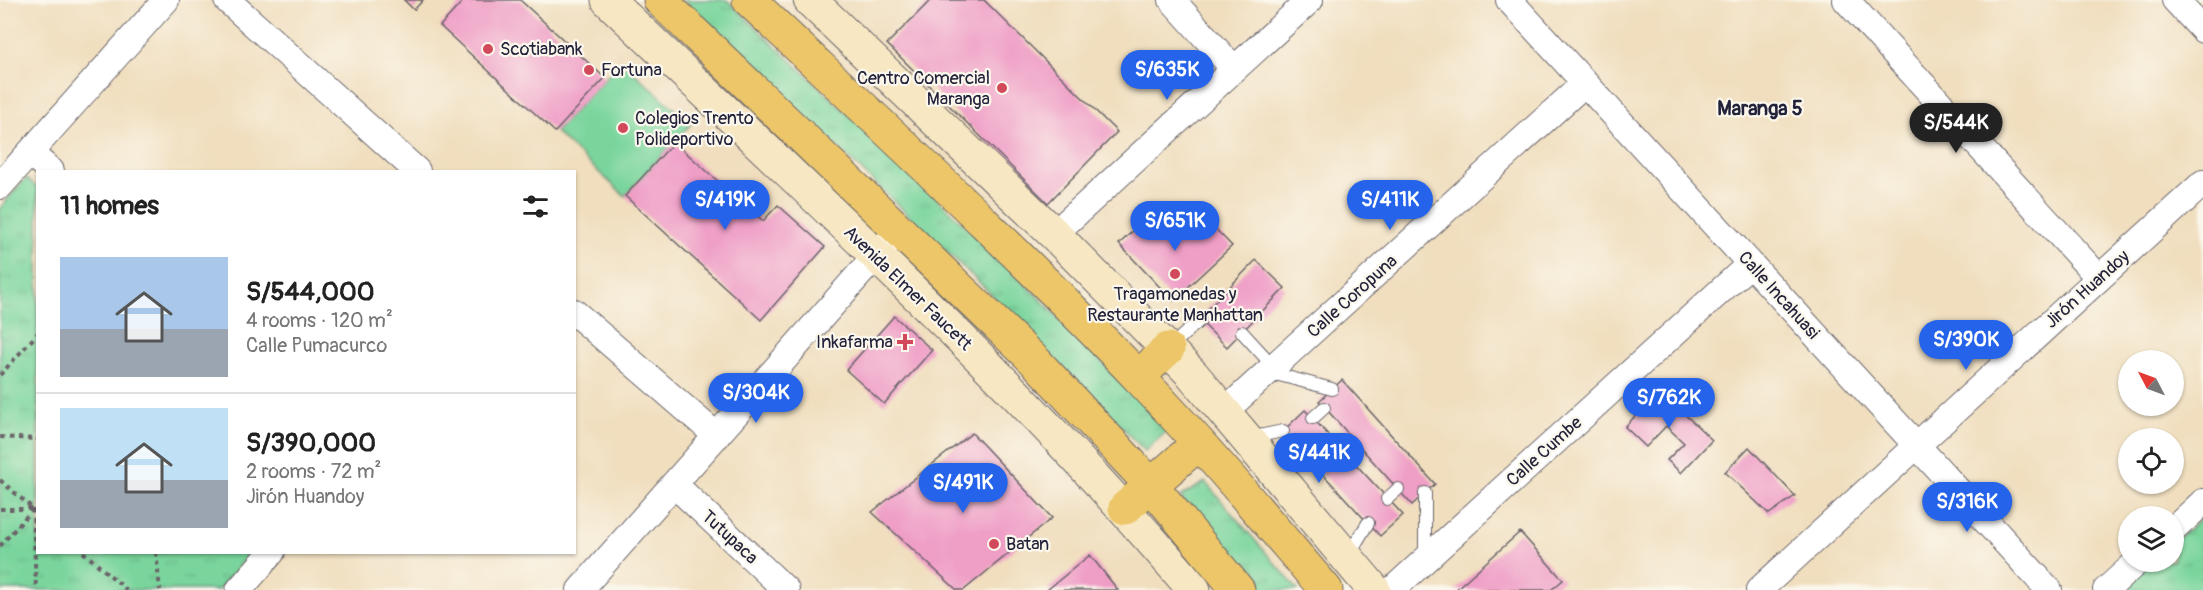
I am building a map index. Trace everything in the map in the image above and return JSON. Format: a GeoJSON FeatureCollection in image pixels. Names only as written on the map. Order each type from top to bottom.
{"type":"FeatureCollection","features":[{"type":"Feature","properties":{"kind":"main road","name":"Avenida Elmer Faucett"},"geometry":{"type":"LineString","coordinates":[[608,0],[1012,388],[1125,508],[1194,590]]}},
{"type":"Feature","properties":{"kind":"main road","name":"Avenida Elmer Faucett"},"geometry":{"type":"LineString","coordinates":[[660,0],[900,228],[1037,363],[1151,485],[1238,590]]}},
{"type":"Feature","properties":{"kind":"main road"},"geometry":{"type":"LineString","coordinates":[[749,0],[940,182],[1138,377],[1199,443],[1326,590]]}},
{"type":"Feature","properties":{"kind":"main road"},"geometry":{"type":"LineString","coordinates":[[810,0],[1054,234],[1168,350],[1225,411],[1374,590]]}},
{"type":"Feature","properties":{"kind":"main road"},"geometry":{"type":"LineString","coordinates":[[1138,377],[1168,350]]}},
{"type":"Feature","properties":{"kind":"main road"},"geometry":{"type":"LineString","coordinates":[[1125,508],[1199,443]]}},
{"type":"Feature","properties":{"kind":"street"},"geometry":{"type":"LineString","coordinates":[[0,186],[166,0]]}},
{"type":"Feature","properties":{"kind":"street"},"geometry":{"type":"LineString","coordinates":[[227,0],[416,170]]}},
{"type":"Feature","properties":{"kind":"street"},"geometry":{"type":"LineString","coordinates":[[1172,0],[1234,69]]}},
{"type":"Feature","properties":{"kind":"street"},"geometry":{"type":"LineString","coordinates":[[1054,234],[1310,0]]}},
{"type":"Feature","properties":{"kind":"street","name":"Calle Incahuasi"},"geometry":{"type":"LineString","coordinates":[[1509,0],[2049,590]]}},
{"type":"Feature","properties":{"kind":"street"},"geometry":{"type":"LineString","coordinates":[[1846,0],[2099,278]]}},
{"type":"Feature","properties":{"kind":"street"},"geometry":{"type":"LineString","coordinates":[[2175,0],[2203,30]]}},
{"type":"Feature","properties":{"kind":"street","name":"Calle Coropuna"},"geometry":{"type":"LineString","coordinates":[[1225,411],[1585,83]]}},
{"type":"Feature","properties":{"kind":"street"},"geometry":{"type":"LineString","coordinates":[[30,153],[50,170]]}},
{"type":"Feature","properties":{"kind":"street","name":"Jirón Huandoy"},"geometry":{"type":"LineString","coordinates":[[1758,590],[2203,183]]}},
{"type":"Feature","properties":{"kind":"street"},"geometry":{"type":"LineString","coordinates":[[580,590],[900,228]]}},
{"type":"Feature","properties":{"kind":"street","name":"Calle Cumbe"},"geometry":{"type":"LineString","coordinates":[[1392,590],[1750,264]]}},
{"type":"Feature","properties":{"kind":"street"},"geometry":{"type":"LineString","coordinates":[[576,314],[717,436]]}},
{"type":"Feature","properties":{"kind":"street","name":"Tutupaca"},"geometry":{"type":"LineString","coordinates":[[674,484],[786,590]]}},
{"type":"Feature","properties":{"kind":"street"},"geometry":{"type":"LineString","coordinates":[[2184,520],[2203,502]]}},
{"type":"Feature","properties":{"kind":"street"},"geometry":{"type":"LineString","coordinates":[[239,590],[270,554]]}},
{"type":"Feature","properties":{"kind":"street"},"geometry":{"type":"LineString","coordinates":[[2106,590],[2126,572]]}},
{"type":"Feature","properties":{"kind":"lane"},"geometry":{"type":"LineString","coordinates":[[1168,350],[1200,320]]}},
{"type":"Feature","properties":{"kind":"lane"},"geometry":{"type":"LineString","coordinates":[[1242,332],[1271,370],[1332,389]]}},
{"type":"Feature","properties":{"kind":"lane"},"geometry":{"type":"LineString","coordinates":[[1313,418],[1324,408]]}},
{"type":"Feature","properties":{"kind":"lane"},"geometry":{"type":"LineString","coordinates":[[1248,438],[1283,431]]}},
{"type":"Feature","properties":{"kind":"lane"},"geometry":{"type":"LineString","coordinates":[[1387,499],[1398,489]]}},
{"type":"Feature","properties":{"kind":"lane"},"geometry":{"type":"LineString","coordinates":[[1425,493],[1425,560]]}},
{"type":"Feature","properties":{"kind":"lane"},"geometry":{"type":"LineString","coordinates":[[1347,558],[1368,523]]}},
{"type":"Feature","properties":{"kind":"path"},"geometry":{"type":"LineString","coordinates":[[0,375],[36,335]]}},
{"type":"Feature","properties":{"kind":"path"},"geometry":{"type":"LineString","coordinates":[[0,437],[36,439]]}},
{"type":"Feature","properties":{"kind":"path"},"geometry":{"type":"LineString","coordinates":[[0,480],[36,511]]}},
{"type":"Feature","properties":{"kind":"path"},"geometry":{"type":"LineString","coordinates":[[0,509],[33,509]]}},
{"type":"Feature","properties":{"kind":"path"},"geometry":{"type":"LineString","coordinates":[[0,546],[33,509]]}},
{"type":"Feature","properties":{"kind":"path"},"geometry":{"type":"LineString","coordinates":[[33,509],[36,590]]}},
{"type":"Feature","properties":{"kind":"path"},"geometry":{"type":"LineString","coordinates":[[85,554],[127,590]]}},
{"type":"Feature","properties":{"kind":"path"},"geometry":{"type":"LineString","coordinates":[[156,554],[160,590]]}},
{"type":"Feature","properties":{"kind":"green space"},"geometry":{"type":"Polygon","coordinates":[[[683,0],[727,0],[1009,267],[1168,430],[1145,451],[987,290],[683,0]]]}},
{"type":"Feature","properties":{"kind":"green space","name":"Colegios Trento Polideportivo"},"geometry":{"type":"Polygon","coordinates":[[[621,61],[691,124],[625,196],[555,132],[621,61]]]}},
{"type":"Feature","properties":{"kind":"green space"},"geometry":{"type":"Polygon","coordinates":[[[26,178],[36,186],[36,554],[250,554],[218,590],[0,590],[0,208],[26,178]]]}},
{"type":"Feature","properties":{"kind":"green space"},"geometry":{"type":"Polygon","coordinates":[[[1205,482],[1298,590],[1261,590],[1180,497],[1205,482]]]}},
{"type":"Feature","properties":{"kind":"green space"},"geometry":{"type":"Polygon","coordinates":[[[2203,516],[2203,590],[2120,590],[2140,572],[2184,572],[2184,533],[2203,516]]]}},
{"type":"Feature","properties":{"kind":"building"},"geometry":{"type":"Polygon","coordinates":[[[404,0],[423,0],[414,10],[404,0]]]}},
{"type":"Feature","properties":{"kind":"building"},"geometry":{"type":"Polygon","coordinates":[[[464,0],[520,0],[605,78],[555,132],[440,26],[464,0]]]}},
{"type":"Feature","properties":{"kind":"building","name":"Centro Comercial Maranga"},"geometry":{"type":"Polygon","coordinates":[[[931,0],[984,0],[1117,132],[1048,203],[887,44],[931,0]]]}},
{"type":"Feature","properties":{"kind":"building"},"geometry":{"type":"Polygon","coordinates":[[[674,142],[763,221],[778,205],[825,247],[761,320],[625,196],[674,142]]]}},
{"type":"Feature","properties":{"kind":"building","name":"Tragamonedas y Restaurante Manhattan"},"geometry":{"type":"Polygon","coordinates":[[[1153,212],[1176,237],[1201,214],[1232,246],[1173,301],[1119,244],[1153,212]]]}},
{"type":"Feature","properties":{"kind":"building"},"geometry":{"type":"Polygon","coordinates":[[[1256,260],[1285,288],[1227,347],[1198,319],[1256,260]]]}},
{"type":"Feature","properties":{"kind":"building"},"geometry":{"type":"Polygon","coordinates":[[[894,316],[932,350],[884,404],[846,370],[894,316]]]}},
{"type":"Feature","properties":{"kind":"building"},"geometry":{"type":"Polygon","coordinates":[[[1342,380],[1435,484],[1412,505],[1319,401],[1342,380]]]}},
{"type":"Feature","properties":{"kind":"building"},"geometry":{"type":"Polygon","coordinates":[[[1659,390],[1712,440],[1681,473],[1667,460],[1684,443],[1666,426],[1646,447],[1625,427],[1659,390]]]}},
{"type":"Feature","properties":{"kind":"building"},"geometry":{"type":"Polygon","coordinates":[[[1305,410],[1403,515],[1380,536],[1283,431],[1305,410]]]}},
{"type":"Feature","properties":{"kind":"building"},"geometry":{"type":"Polygon","coordinates":[[[972,433],[1052,518],[964,590],[957,590],[872,512],[972,433]]]}},
{"type":"Feature","properties":{"kind":"building"},"geometry":{"type":"Polygon","coordinates":[[[1749,447],[1795,496],[1769,514],[1725,472],[1749,447]]]}},
{"type":"Feature","properties":{"kind":"building"},"geometry":{"type":"Polygon","coordinates":[[[1520,532],[1563,580],[1551,590],[1455,590],[1520,532]]]}},
{"type":"Feature","properties":{"kind":"building"},"geometry":{"type":"Polygon","coordinates":[[[1090,555],[1118,590],[1047,590],[1090,555]]]}},
{"type":"Feature","properties":{"kind":"place","name":"Scotiabank"},"geometry":{"type":"Point","coordinates":[488,49]}},
{"type":"Feature","properties":{"kind":"place","name":"Fortuna"},"geometry":{"type":"Point","coordinates":[589,70]}},
{"type":"Feature","properties":{"kind":"place","name":"Centro Comercial Maranga"},"geometry":{"type":"Point","coordinates":[1002,88]}},
{"type":"Feature","properties":{"kind":"place","name":"Colegios Trento Polideportivo"},"geometry":{"type":"Point","coordinates":[623,128]}},
{"type":"Feature","properties":{"kind":"place","name":"Tragamonedas y Restaurante Manhattan"},"geometry":{"type":"Point","coordinates":[1175,274]}},
{"type":"Feature","properties":{"kind":"place","name":"Inkafarma"},"geometry":{"type":"Point","coordinates":[905,342]}},
{"type":"Feature","properties":{"kind":"place","name":"Batan"},"geometry":{"type":"Point","coordinates":[994,544]}},
{"type":"Feature","properties":{"kind":"district","name":"Maranga 5"},"geometry":{"type":"Point","coordinates":[1760,108]}}]}
